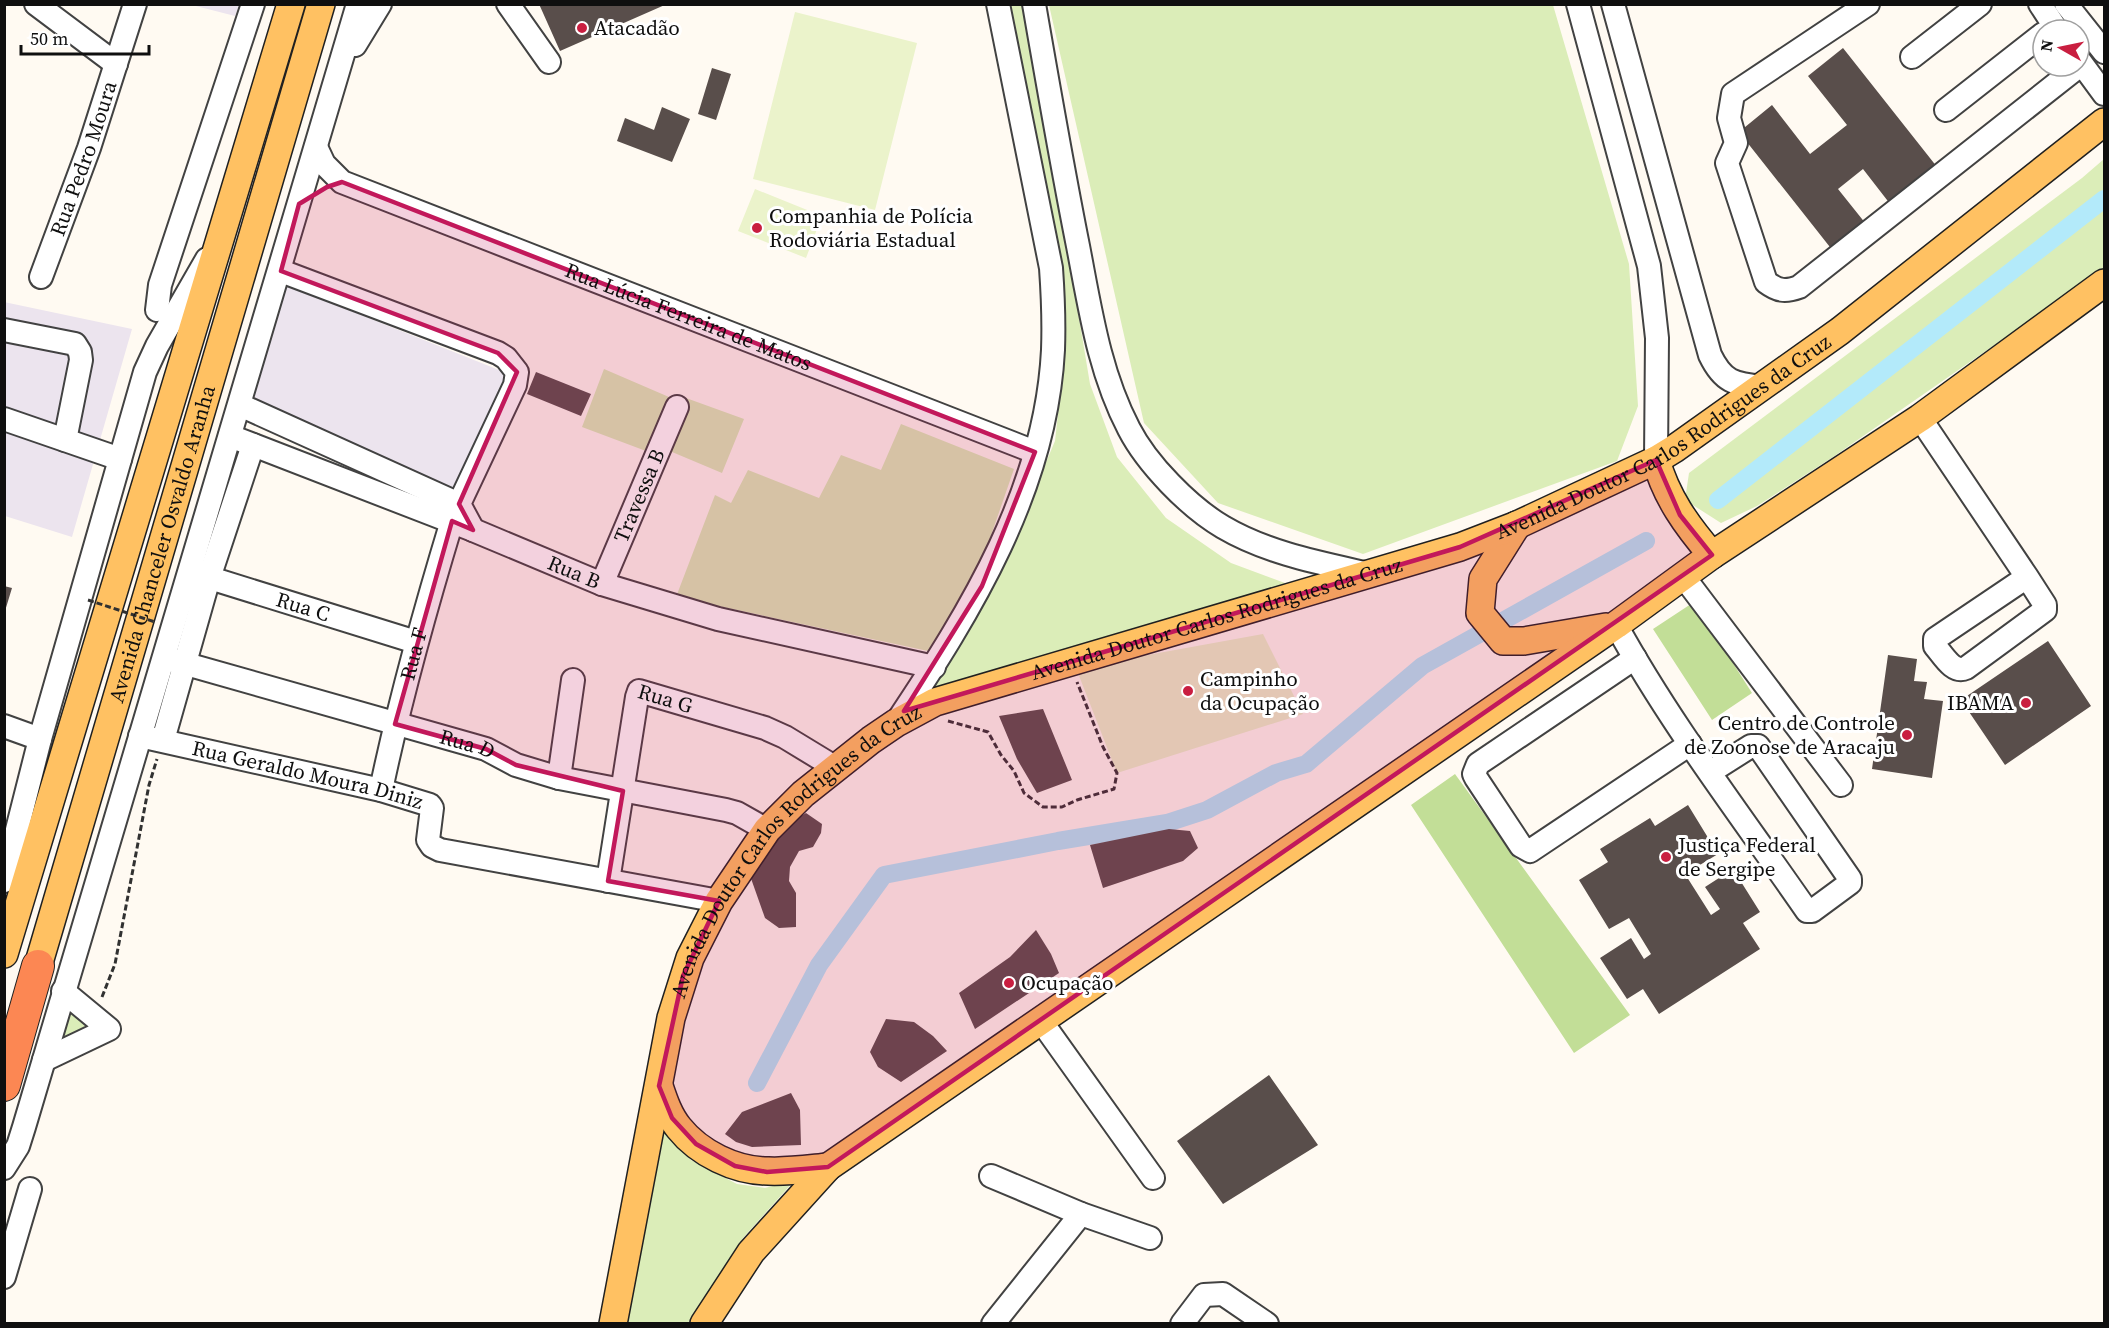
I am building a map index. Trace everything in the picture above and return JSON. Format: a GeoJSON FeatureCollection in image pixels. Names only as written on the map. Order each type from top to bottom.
{"type":"FeatureCollection","features":[{"type":"Feature","properties":{"kind":"highway","name":"Avenida Chanceler Osvaldo Aranha"},"geometry":{"type":"LineString","coordinates":[[4,1085],[38,966]]}},
{"type":"Feature","properties":{"kind":"main road","name":"Avenida Chanceler Osvaldo Aranha"},"geometry":{"type":"LineString","coordinates":[[4,954],[291,4]]}},
{"type":"Feature","properties":{"kind":"main road","name":"Avenida Chanceler Osvaldo Aranha"},"geometry":{"type":"LineString","coordinates":[[38,966],[321,4]]}},
{"type":"Feature","properties":{"kind":"main road","name":"Avenida Doutor Carlos Rodrigues da Cruz"},"geometry":{"type":"LineString","coordinates":[[613,1323],[672,1018],[683,975],[719,901],[767,830],[802,794],[896,723],[934,702],[1460,547],[1517,525],[1656,460],[1840,330],[2104,122]]}},
{"type":"Feature","properties":{"kind":"main road"},"geometry":{"type":"LineString","coordinates":[[704,1323],[751,1252],[828,1167],[1616,625],[1712,555],[1920,418],[2104,283]]}},
{"type":"Feature","properties":{"kind":"main road"},"geometry":{"type":"LineString","coordinates":[[1656,460],[1680,515],[1712,555]]}},
{"type":"Feature","properties":{"kind":"main road"},"geometry":{"type":"LineString","coordinates":[[1517,525],[1483,579],[1480,613],[1503,641],[1524,641],[1616,625]]}},
{"type":"Feature","properties":{"kind":"main road"},"geometry":{"type":"LineString","coordinates":[[659,1086],[667,1108],[680,1129],[711,1154],[735,1166],[767,1172],[828,1167]]}},
{"type":"Feature","properties":{"kind":"street"},"geometry":{"type":"LineString","coordinates":[[36,4],[116,64]]}},
{"type":"Feature","properties":{"kind":"street","name":"Rua Pedro Moura"},"geometry":{"type":"LineString","coordinates":[[41,277],[89,148],[135,4]]}},
{"type":"Feature","properties":{"kind":"street"},"geometry":{"type":"LineString","coordinates":[[157,310],[160,285],[253,4]]}},
{"type":"Feature","properties":{"kind":"street"},"geometry":{"type":"LineString","coordinates":[[276,54],[280,4]]}},
{"type":"Feature","properties":{"kind":"street"},"geometry":{"type":"LineString","coordinates":[[163,741],[175,661],[200,575],[230,436],[358,4]]}},
{"type":"Feature","properties":{"kind":"street"},"geometry":{"type":"LineString","coordinates":[[339,69],[380,4]]}},
{"type":"Feature","properties":{"kind":"street"},"geometry":{"type":"LineString","coordinates":[[508,4],[549,62]]}},
{"type":"Feature","properties":{"kind":"street"},"geometry":{"type":"LineString","coordinates":[[896,723],[982,586],[1014,515],[1044,417],[1053,352],[1054,310],[1051,268],[998,4]]}},
{"type":"Feature","properties":{"kind":"street"},"geometry":{"type":"LineString","coordinates":[[1034,4],[1096,341],[1116,400],[1130,431],[1151,462],[1179,492],[1222,527],[1302,560],[1371,575]]}},
{"type":"Feature","properties":{"kind":"street"},"geometry":{"type":"LineString","coordinates":[[1578,4],[1648,266],[1657,338],[1656,460]]}},
{"type":"Feature","properties":{"kind":"street"},"geometry":{"type":"LineString","coordinates":[[1613,4],[1710,355],[1718,371],[1727,379],[1738,385],[1762,387]]}},
{"type":"Feature","properties":{"kind":"street"},"geometry":{"type":"LineString","coordinates":[[1868,4],[1733,94],[1729,118],[1736,143],[1727,163],[1766,282],[1776,290],[1785,291],[1799,287],[2062,78]]}},
{"type":"Feature","properties":{"kind":"street"},"geometry":{"type":"LineString","coordinates":[[2040,4],[2046,18]]}},
{"type":"Feature","properties":{"kind":"street"},"geometry":{"type":"LineString","coordinates":[[1912,57],[1978,5]]}},
{"type":"Feature","properties":{"kind":"street"},"geometry":{"type":"LineString","coordinates":[[2062,18],[2073,7],[2104,50],[2091,58]]}},
{"type":"Feature","properties":{"kind":"street"},"geometry":{"type":"LineString","coordinates":[[1946,110],[2031,45]]}},
{"type":"Feature","properties":{"kind":"street"},"geometry":{"type":"LineString","coordinates":[[2091,78],[2104,94]]}},
{"type":"Feature","properties":{"kind":"street"},"geometry":{"type":"LineString","coordinates":[[299,204],[314,193],[342,182],[324,164],[316,147]]}},
{"type":"Feature","properties":{"kind":"street","name":"Rua Lúcia Ferreira de Matos"},"geometry":{"type":"LineString","coordinates":[[342,182],[1035,452]]}},
{"type":"Feature","properties":{"kind":"street"},"geometry":{"type":"LineString","coordinates":[[4,881],[40,739],[150,358],[221,235]]}},
{"type":"Feature","properties":{"kind":"street","name":"Rua F"},"geometry":{"type":"LineString","coordinates":[[280,271],[498,353],[506,358],[517,372],[515,385],[456,513],[416,642],[381,790]]}},
{"type":"Feature","properties":{"kind":"street"},"geometry":{"type":"LineString","coordinates":[[4,330],[75,344],[80,352],[81,360],[65,440]]}},
{"type":"Feature","properties":{"kind":"street","name":"Rua B"},"geometry":{"type":"LineString","coordinates":[[240,405],[456,513],[474,530],[602,584],[718,619],[933,667]]}},
{"type":"Feature","properties":{"kind":"street","name":"Travessa B"},"geometry":{"type":"LineString","coordinates":[[602,584],[677,407]]}},
{"type":"Feature","properties":{"kind":"street"},"geometry":{"type":"LineString","coordinates":[[1920,418],[2045,605],[2045,610],[1966,668],[1961,670],[1955,668],[1935,646],[1935,639],[2026,577]]}},
{"type":"Feature","properties":{"kind":"street"},"geometry":{"type":"LineString","coordinates":[[4,419],[120,459]]}},
{"type":"Feature","properties":{"kind":"street","name":"Rua B"},"geometry":{"type":"LineString","coordinates":[[230,436],[456,513]]}},
{"type":"Feature","properties":{"kind":"street"},"geometry":{"type":"LineString","coordinates":[[200,575],[253,445]]}},
{"type":"Feature","properties":{"kind":"street","name":"Rua C"},"geometry":{"type":"LineString","coordinates":[[200,575],[416,642]]}},
{"type":"Feature","properties":{"kind":"street"},"geometry":{"type":"LineString","coordinates":[[1683,576],[1841,785]]}},
{"type":"Feature","properties":{"kind":"street"},"geometry":{"type":"LineString","coordinates":[[1616,625],[1690,744],[1808,911],[1812,911],[1850,883],[1850,879],[1758,746],[1751,746],[1710,772]]}},
{"type":"Feature","properties":{"kind":"street"},"geometry":{"type":"LineString","coordinates":[[1635,658],[1478,764],[1474,774],[1476,778],[1521,846],[1530,851],[1690,744]]}},
{"type":"Feature","properties":{"kind":"street"},"geometry":{"type":"LineString","coordinates":[[4,1168],[18,1146],[140,736],[175,661]]}},
{"type":"Feature","properties":{"kind":"street","name":"Rua D"},"geometry":{"type":"LineString","coordinates":[[175,661],[486,749],[516,765],[558,778],[737,813],[767,830]]}},
{"type":"Feature","properties":{"kind":"street"},"geometry":{"type":"LineString","coordinates":[[558,778],[573,680]]}},
{"type":"Feature","properties":{"kind":"street","name":"Rua G"},"geometry":{"type":"LineString","coordinates":[[608,881],[637,697],[640,691],[765,728],[785,737],[836,768]]}},
{"type":"Feature","properties":{"kind":"street"},"geometry":{"type":"LineString","coordinates":[[4,726],[40,739]]}},
{"type":"Feature","properties":{"kind":"street","name":"Rua Geraldo Moura Diniz"},"geometry":{"type":"LineString","coordinates":[[140,736],[381,790],[432,807],[428,840],[436,848],[719,901]]}},
{"type":"Feature","properties":{"kind":"street"},"geometry":{"type":"LineString","coordinates":[[44,1060],[109,1029],[63,991]]}},
{"type":"Feature","properties":{"kind":"street"},"geometry":{"type":"LineString","coordinates":[[1041,1021],[1153,1178]]}},
{"type":"Feature","properties":{"kind":"street"},"geometry":{"type":"LineString","coordinates":[[991,1176],[1081,1214],[1150,1238]]}},
{"type":"Feature","properties":{"kind":"street"},"geometry":{"type":"LineString","coordinates":[[4,1277],[30,1189]]}},
{"type":"Feature","properties":{"kind":"street"},"geometry":{"type":"LineString","coordinates":[[993,1323],[1081,1214]]}},
{"type":"Feature","properties":{"kind":"street"},"geometry":{"type":"LineString","coordinates":[[1182,1323],[1204,1295],[1223,1294],[1267,1323]]}},
{"type":"Feature","properties":{"kind":"path"},"geometry":{"type":"LineString","coordinates":[[88,600],[155,622]]}},
{"type":"Feature","properties":{"kind":"path"},"geometry":{"type":"LineString","coordinates":[[946,720],[988,732],[1001,755],[1014,771],[1024,794],[1043,807],[1062,807],[1095,793],[1114,789],[1117,773],[1092,722],[1075,674]]}},
{"type":"Feature","properties":{"kind":"path"},"geometry":{"type":"LineString","coordinates":[[95,1016],[115,964],[149,785],[163,741]]}},
{"type":"Feature","properties":{"kind":"highlighted area"},"geometry":{"type":"Polygon","coordinates":[[[342,182],[1035,452],[982,586],[904,711],[1460,547],[1656,460],[1680,515],[1712,555],[828,1167],[767,1172],[735,1166],[696,1144],[672,1118],[659,1086],[683,976],[719,901],[608,881],[623,791],[516,765],[486,749],[395,724],[452,521],[473,530],[459,504],[517,372],[498,353],[281,271],[299,204],[327,187],[342,182]]]}},
{"type":"Feature","properties":{"kind":"shaded area"},"geometry":{"type":"Polygon","coordinates":[[[239,4],[235,16],[192,5],[239,4]]]}},
{"type":"Feature","properties":{"kind":"shaded area"},"geometry":{"type":"Polygon","coordinates":[[[286,285],[509,374],[459,494],[252,404],[286,285]]]}},
{"type":"Feature","properties":{"kind":"shaded area"},"geometry":{"type":"Polygon","coordinates":[[[4,302],[132,329],[72,537],[5,516],[4,302]]]}},
{"type":"Feature","properties":{"kind":"green space"},"geometry":{"type":"Polygon","coordinates":[[[1009,5],[1027,5],[1090,384],[1117,457],[1166,518],[1231,563],[1304,590],[926,700],[997,578],[1055,441],[1062,377],[1061,278],[1009,5]]]}},
{"type":"Feature","properties":{"kind":"green space"},"geometry":{"type":"Polygon","coordinates":[[[1049,5],[1553,5],[1629,264],[1638,406],[1617,461],[1363,554],[1218,503],[1144,423],[1049,5]]]}},
{"type":"Feature","properties":{"kind":"green space"},"geometry":{"type":"Polygon","coordinates":[[[795,12],[917,43],[875,210],[753,179],[795,12]]]}},
{"type":"Feature","properties":{"kind":"green space"},"geometry":{"type":"Polygon","coordinates":[[[2104,159],[2104,269],[1833,457],[1757,506],[1721,523],[1685,500],[1689,473],[2082,178],[2104,159]]]}},
{"type":"Feature","properties":{"kind":"green space"},"geometry":{"type":"Polygon","coordinates":[[[755,189],[822,216],[806,258],[738,231],[755,189]]]}},
{"type":"Feature","properties":{"kind":"green space"},"geometry":{"type":"Polygon","coordinates":[[[604,369],[669,397],[646,451],[582,427],[604,369]]]}},
{"type":"Feature","properties":{"kind":"green space"},"geometry":{"type":"Polygon","coordinates":[[[686,398],[744,419],[722,473],[665,449],[686,398]]]}},
{"type":"Feature","properties":{"kind":"green space"},"geometry":{"type":"Polygon","coordinates":[[[901,424],[1014,469],[978,573],[928,651],[676,597],[715,495],[731,503],[748,470],[819,498],[841,455],[881,470],[901,424]]]}},
{"type":"Feature","properties":{"kind":"green space"},"geometry":{"type":"Polygon","coordinates":[[[1694,602],[1752,693],[1712,720],[1653,629],[1694,602]]]}},
{"type":"Feature","properties":{"kind":"green space","name":"Campinho da Ocupação"},"geometry":{"type":"Polygon","coordinates":[[[1263,634],[1303,714],[1117,773],[1076,668],[1263,634]]]}},
{"type":"Feature","properties":{"kind":"green space"},"geometry":{"type":"Polygon","coordinates":[[[1455,774],[1630,1015],[1574,1053],[1411,805],[1455,774]]]}},
{"type":"Feature","properties":{"kind":"green space"},"geometry":{"type":"Polygon","coordinates":[[[65,1008],[91,1027],[52,1048],[65,1008]]]}},
{"type":"Feature","properties":{"kind":"green space"},"geometry":{"type":"Polygon","coordinates":[[[653,1102],[666,1133],[691,1160],[737,1184],[765,1188],[795,1180],[743,1238],[688,1323],[612,1324],[653,1102]]]}},
{"type":"Feature","properties":{"kind":"building","name":"Atacadão"},"geometry":{"type":"Polygon","coordinates":[[[539,4],[667,4],[560,51],[539,4]]]}},
{"type":"Feature","properties":{"kind":"building"},"geometry":{"type":"Polygon","coordinates":[[[1843,48],[1941,172],[1894,209],[1863,169],[1838,189],[1870,229],[1837,256],[1739,132],[1772,105],[1810,154],[1847,125],[1808,76],[1843,48]]]}},
{"type":"Feature","properties":{"kind":"building"},"geometry":{"type":"Polygon","coordinates":[[[712,68],[731,74],[716,120],[698,114],[712,68]]]}},
{"type":"Feature","properties":{"kind":"building"},"geometry":{"type":"Polygon","coordinates":[[[662,107],[690,119],[672,162],[617,141],[625,118],[654,130],[662,107]]]}},
{"type":"Feature","properties":{"kind":"building"},"geometry":{"type":"Polygon","coordinates":[[[536,372],[591,394],[581,416],[527,394],[536,372]]]}},
{"type":"Feature","properties":{"kind":"building"},"geometry":{"type":"Polygon","coordinates":[[[4,586],[12,588],[5,611],[4,611],[4,586]]]}},
{"type":"Feature","properties":{"kind":"building","name":"IBAMA"},"geometry":{"type":"Polygon","coordinates":[[[2048,641],[2091,706],[2005,765],[1961,700],[2048,641]]]}},
{"type":"Feature","properties":{"kind":"building","name":"Centro de Controle de Zoonose de Aracaju"},"geometry":{"type":"Polygon","coordinates":[[[1888,655],[1917,659],[1914,681],[1927,682],[1924,699],[1943,701],[1932,778],[1872,769],[1888,655]]]}},
{"type":"Feature","properties":{"kind":"building"},"geometry":{"type":"Polygon","coordinates":[[[1043,709],[1072,780],[1037,793],[1017,759],[999,716],[1043,709]]]}},
{"type":"Feature","properties":{"kind":"building"},"geometry":{"type":"Polygon","coordinates":[[[1688,805],[1718,854],[1685,874],[1711,915],[1720,909],[1705,887],[1733,869],[1760,912],[1743,923],[1760,949],[1659,1014],[1643,989],[1627,999],[1600,958],[1631,938],[1644,959],[1651,954],[1629,918],[1609,929],[1579,880],[1608,862],[1600,849],[1650,818],[1655,826],[1688,805]]]}},
{"type":"Feature","properties":{"kind":"building"},"geometry":{"type":"Polygon","coordinates":[[[806,813],[822,824],[821,833],[813,847],[799,851],[790,867],[789,881],[796,893],[796,927],[779,928],[765,918],[748,870],[793,821],[806,813]]]}},
{"type":"Feature","properties":{"kind":"building"},"geometry":{"type":"Polygon","coordinates":[[[1169,829],[1190,831],[1198,848],[1183,861],[1103,888],[1090,845],[1169,829]]]}},
{"type":"Feature","properties":{"kind":"building","name":"Ocupação"},"geometry":{"type":"Polygon","coordinates":[[[1036,930],[1051,954],[1059,973],[975,1029],[959,993],[1010,957],[1036,930]]]}},
{"type":"Feature","properties":{"kind":"building"},"geometry":{"type":"Polygon","coordinates":[[[886,1019],[914,1022],[933,1036],[947,1051],[901,1082],[878,1067],[870,1052],[886,1019]]]}},
{"type":"Feature","properties":{"kind":"building"},"geometry":{"type":"Polygon","coordinates":[[[1269,1075],[1318,1145],[1223,1204],[1177,1141],[1269,1075]]]}},
{"type":"Feature","properties":{"kind":"building"},"geometry":{"type":"Polygon","coordinates":[[[791,1093],[800,1110],[801,1145],[752,1147],[736,1142],[725,1134],[742,1112],[791,1093]]]}},
{"type":"Feature","properties":{"kind":"waterway"},"geometry":{"type":"LineString","coordinates":[[1718,500],[2104,199]]}},
{"type":"Feature","properties":{"kind":"waterway"},"geometry":{"type":"LineString","coordinates":[[757,1083],[819,965],[884,875],[1058,841],[1167,823],[1207,810],[1276,773],[1306,764],[1422,666],[1646,541]]}},
{"type":"Feature","properties":{"kind":"place","name":"Atacadão"},"geometry":{"type":"Point","coordinates":[582,28]}},
{"type":"Feature","properties":{"kind":"place","name":"Companhia de Polícia Rodoviária Estadual"},"geometry":{"type":"Point","coordinates":[757,228]}},
{"type":"Feature","properties":{"kind":"place","name":"Campinho da Ocupação"},"geometry":{"type":"Point","coordinates":[1188,691]}},
{"type":"Feature","properties":{"kind":"place","name":"IBAMA"},"geometry":{"type":"Point","coordinates":[2026,703]}},
{"type":"Feature","properties":{"kind":"place","name":"Centro de Controle de Zoonose de Aracaju"},"geometry":{"type":"Point","coordinates":[1907,735]}},
{"type":"Feature","properties":{"kind":"place","name":"Justiça Federal de Sergipe"},"geometry":{"type":"Point","coordinates":[1666,857]}},
{"type":"Feature","properties":{"kind":"place","name":"Ocupação"},"geometry":{"type":"Point","coordinates":[1009,983]}}]}
